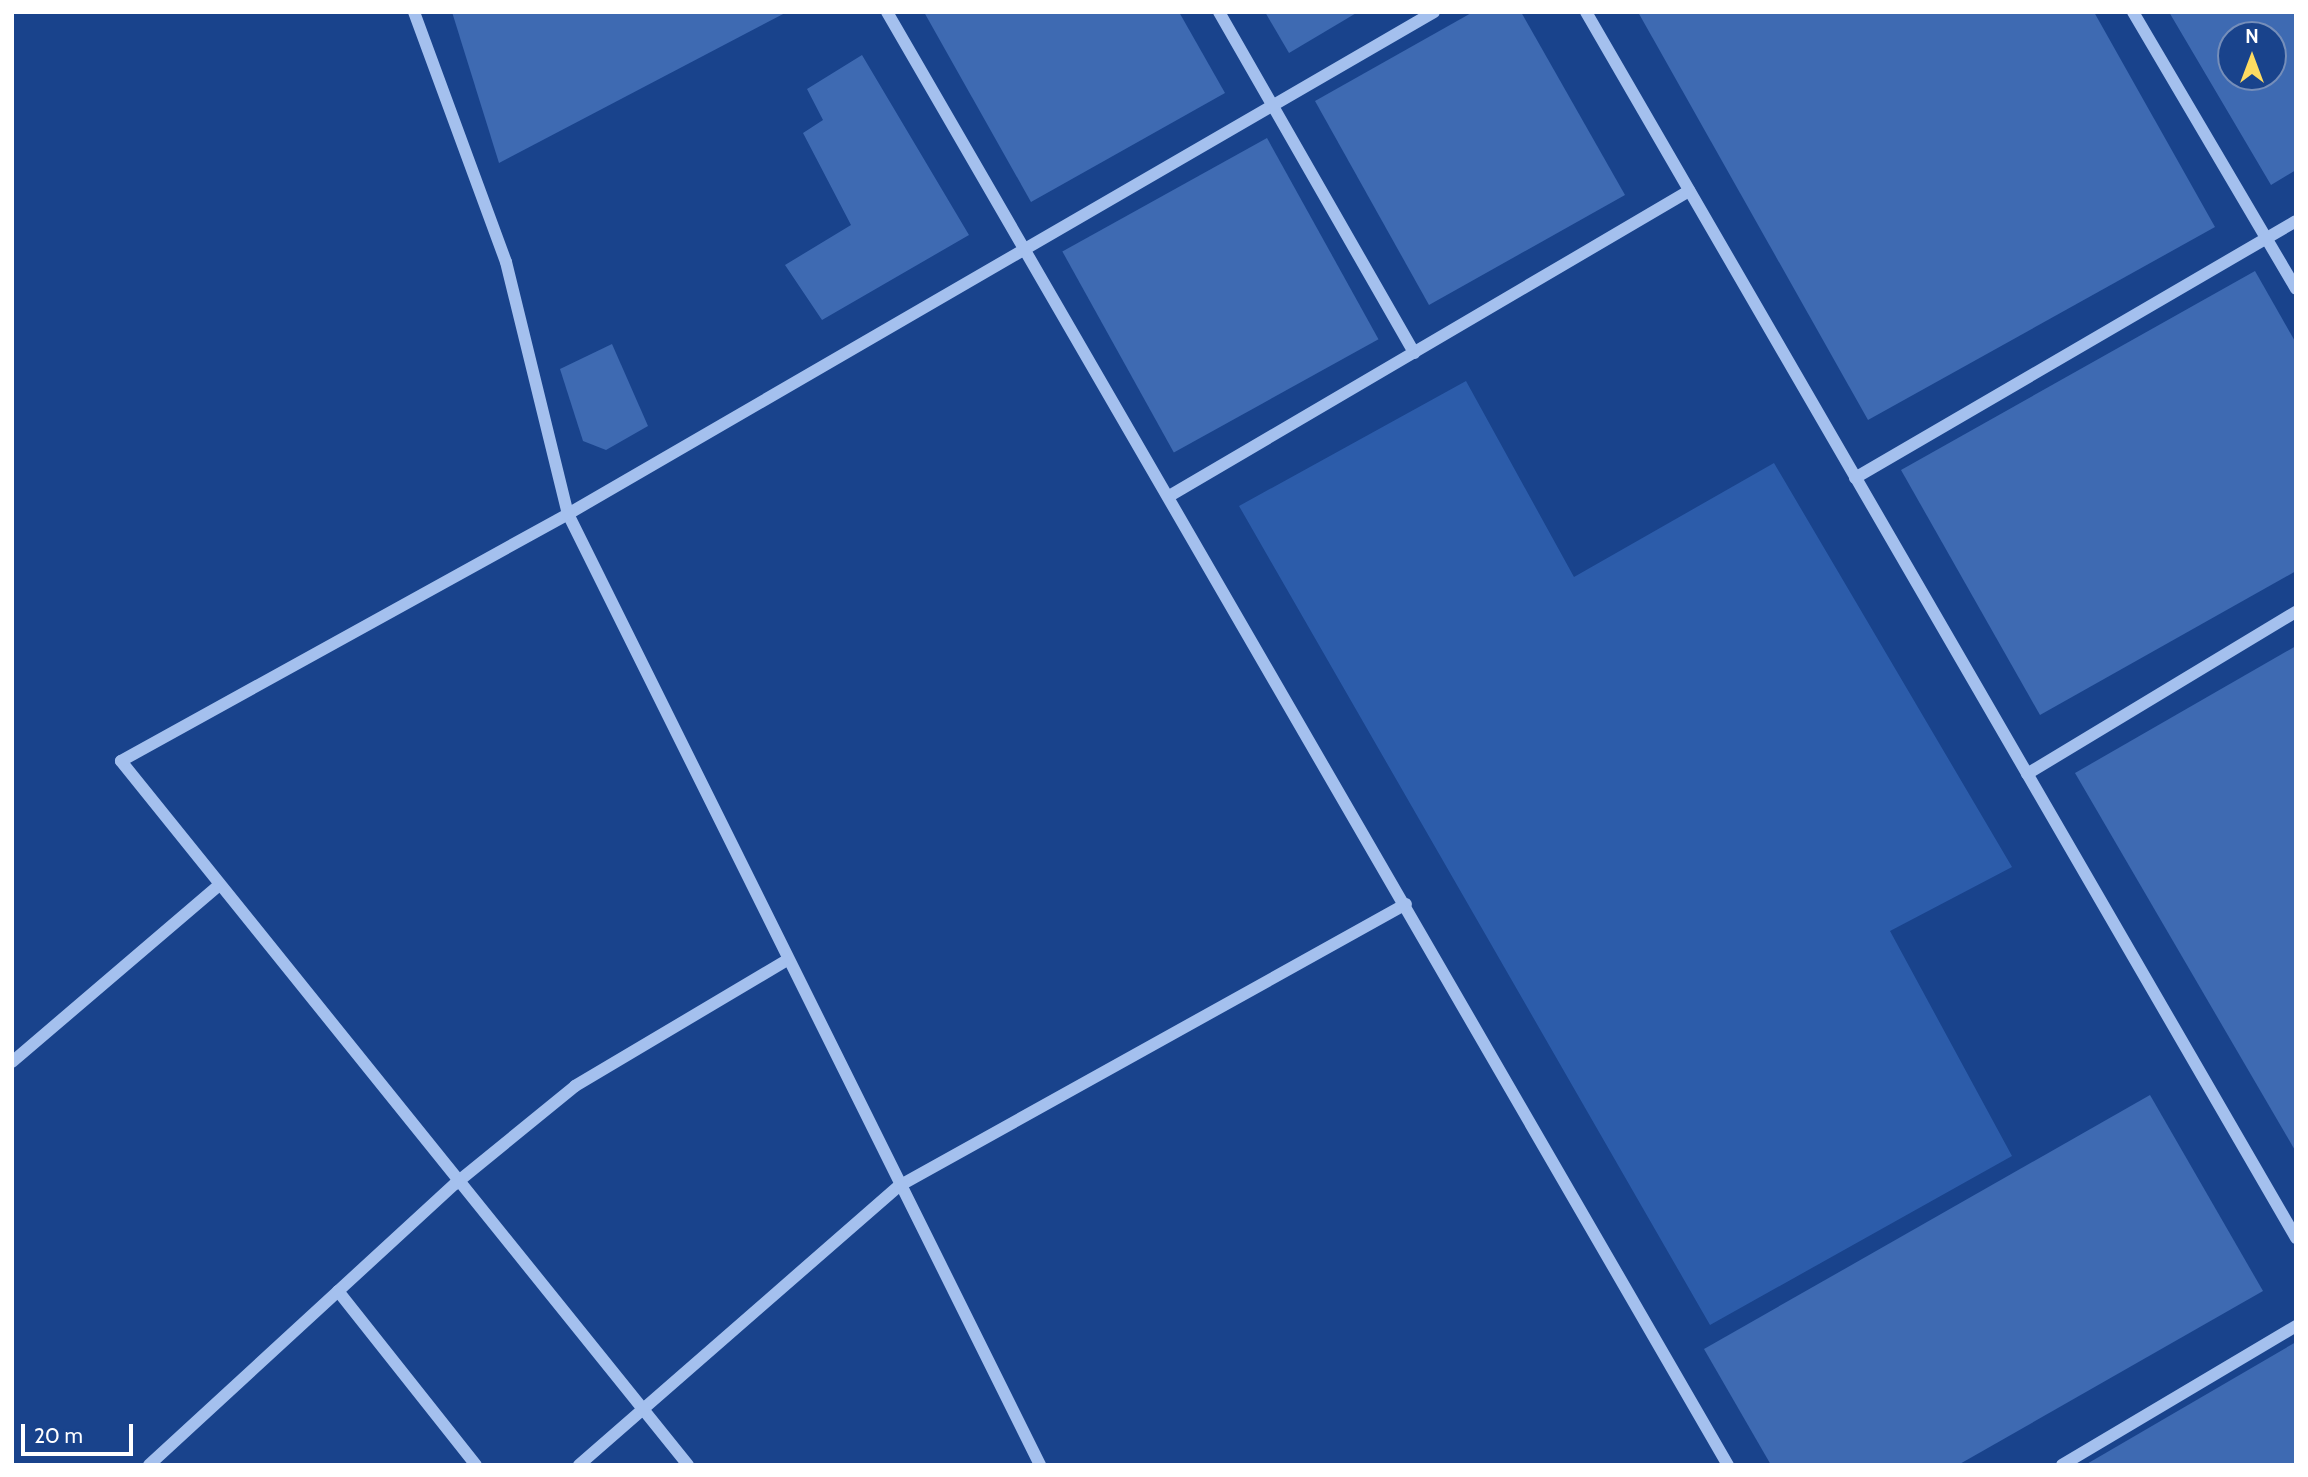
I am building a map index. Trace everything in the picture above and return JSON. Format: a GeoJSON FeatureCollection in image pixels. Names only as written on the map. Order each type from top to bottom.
{"type":"FeatureCollection","features":[{"type":"Feature","properties":{"kind":"street"},"geometry":{"type":"LineString","coordinates":[[414,12],[506,262],[568,514],[899,1186],[1038,1460],[1024,1465]]}},
{"type":"Feature","properties":{"kind":"street"},"geometry":{"type":"LineString","coordinates":[[887,12],[1029,248],[1728,1465]]}},
{"type":"Feature","properties":{"kind":"street"},"geometry":{"type":"LineString","coordinates":[[1219,12],[1414,353]]}},
{"type":"Feature","properties":{"kind":"street"},"geometry":{"type":"LineString","coordinates":[[688,1465],[455,1184],[121,761],[568,514],[1434,12]]}},
{"type":"Feature","properties":{"kind":"street"},"geometry":{"type":"LineString","coordinates":[[1586,12],[2296,1238]]}},
{"type":"Feature","properties":{"kind":"street"},"geometry":{"type":"LineString","coordinates":[[2133,12],[2296,289]]}},
{"type":"Feature","properties":{"kind":"street"},"geometry":{"type":"LineString","coordinates":[[1171,495],[1689,191]]}},
{"type":"Feature","properties":{"kind":"street"},"geometry":{"type":"LineString","coordinates":[[1855,478],[2296,221]]}},
{"type":"Feature","properties":{"kind":"street"},"geometry":{"type":"LineString","coordinates":[[2027,774],[2296,612]]}},
{"type":"Feature","properties":{"kind":"street"},"geometry":{"type":"LineString","coordinates":[[12,1062],[219,885]]}},
{"type":"Feature","properties":{"kind":"street"},"geometry":{"type":"LineString","coordinates":[[579,1465],[641,1408],[899,1186],[1406,904]]}},
{"type":"Feature","properties":{"kind":"street"},"geometry":{"type":"LineString","coordinates":[[149,1465],[455,1184],[575,1086],[787,960]]}},
{"type":"Feature","properties":{"kind":"street"},"geometry":{"type":"LineString","coordinates":[[338,1291],[475,1465]]}},
{"type":"Feature","properties":{"kind":"street"},"geometry":{"type":"LineString","coordinates":[[2062,1465],[2296,1326]]}},
{"type":"Feature","properties":{"kind":"shaded area"},"geometry":{"type":"Polygon","coordinates":[[[1466,381],[1574,577],[1774,463],[2012,867],[1890,931],[2012,1156],[1710,1325],[1239,506],[1466,381]]]}},
{"type":"Feature","properties":{"kind":"building"},"geometry":{"type":"Polygon","coordinates":[[[452,12],[787,12],[499,163],[452,12]]]}},
{"type":"Feature","properties":{"kind":"building"},"geometry":{"type":"Polygon","coordinates":[[[924,12],[1179,12],[1225,93],[1031,202],[924,12]]]}},
{"type":"Feature","properties":{"kind":"building"},"geometry":{"type":"Polygon","coordinates":[[[1265,12],[1358,12],[1289,53],[1265,12]]]}},
{"type":"Feature","properties":{"kind":"building"},"geometry":{"type":"Polygon","coordinates":[[[1473,12],[1521,12],[1625,195],[1429,305],[1315,101],[1473,12]]]}},
{"type":"Feature","properties":{"kind":"building"},"geometry":{"type":"Polygon","coordinates":[[[1638,12],[2094,12],[2215,227],[1868,420],[1638,12]]]}},
{"type":"Feature","properties":{"kind":"building"},"geometry":{"type":"Polygon","coordinates":[[[2169,12],[2296,12],[2296,170],[2271,185],[2169,12]]]}},
{"type":"Feature","properties":{"kind":"building"},"geometry":{"type":"Polygon","coordinates":[[[862,55],[969,235],[822,320],[785,265],[851,225],[803,133],[823,120],[807,89],[862,55]]]}},
{"type":"Feature","properties":{"kind":"building"},"geometry":{"type":"Polygon","coordinates":[[[1267,138],[1379,339],[1174,453],[1062,251],[1267,138]]]}},
{"type":"Feature","properties":{"kind":"building"},"geometry":{"type":"Polygon","coordinates":[[[2255,271],[2296,343],[2296,571],[2040,715],[1901,470],[2255,271]]]}},
{"type":"Feature","properties":{"kind":"building"},"geometry":{"type":"Polygon","coordinates":[[[612,344],[648,426],[606,450],[583,441],[560,369],[612,344]]]}},
{"type":"Feature","properties":{"kind":"building"},"geometry":{"type":"Polygon","coordinates":[[[2296,646],[2296,1152],[2075,773],[2296,646]]]}},
{"type":"Feature","properties":{"kind":"building"},"geometry":{"type":"Polygon","coordinates":[[[2150,1095],[2263,1291],[1958,1465],[1771,1465],[1704,1349],[2150,1095]]]}},
{"type":"Feature","properties":{"kind":"building"},"geometry":{"type":"Polygon","coordinates":[[[2296,1342],[2296,1465],[2085,1465],[2296,1342]]]}}]}
